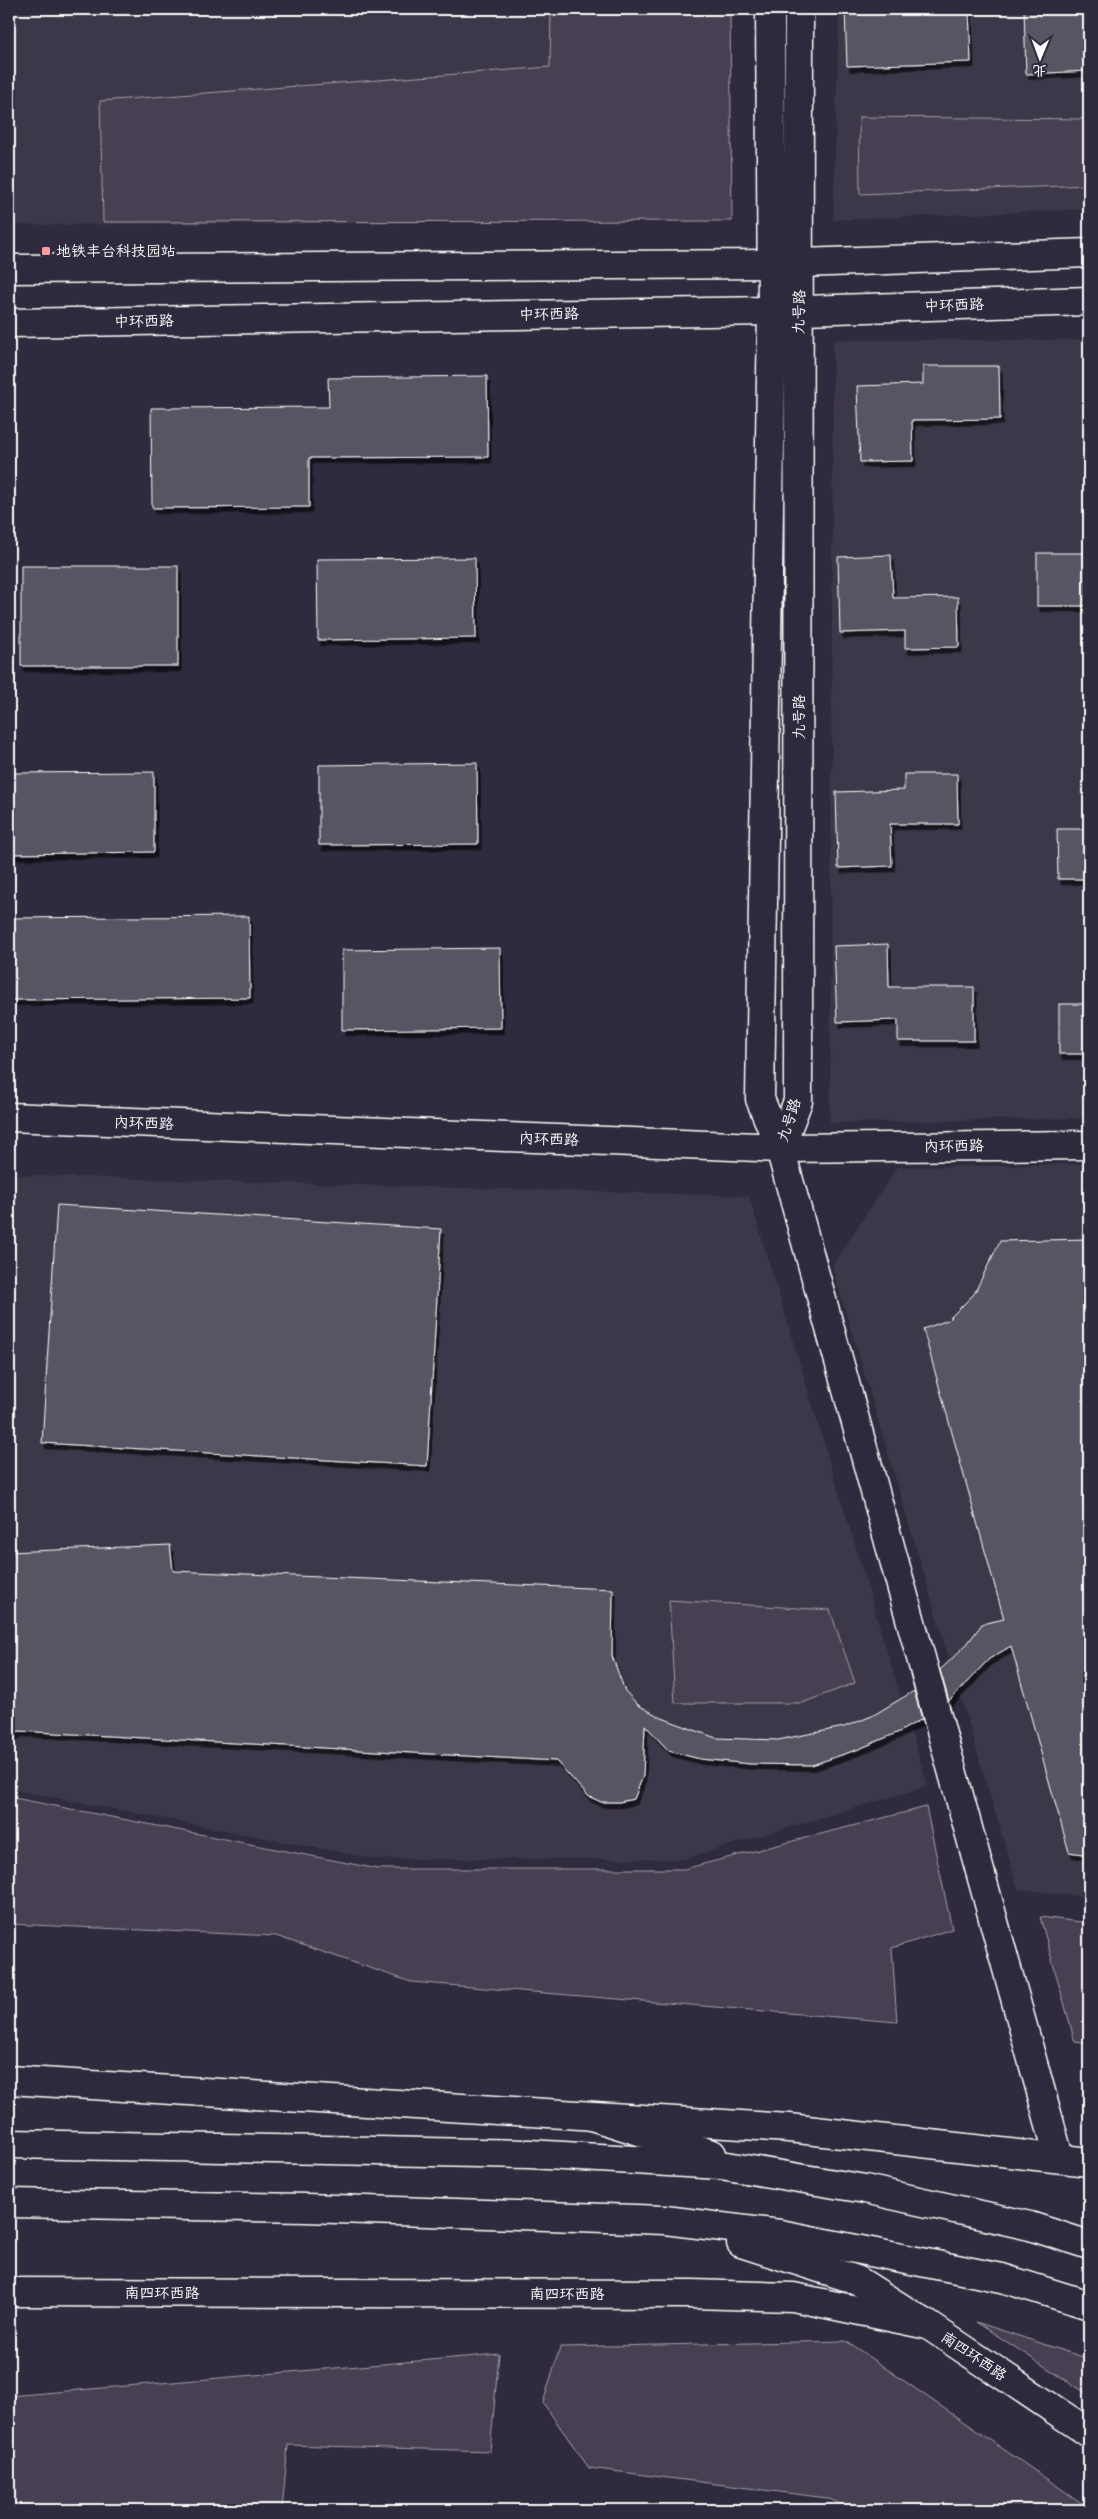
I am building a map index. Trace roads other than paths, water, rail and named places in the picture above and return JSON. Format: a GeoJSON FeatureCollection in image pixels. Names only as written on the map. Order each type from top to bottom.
{"type":"FeatureCollection","features":[{"type":"Feature","properties":{"kind":"main road","name":"九号路"},"geometry":{"type":"LineString","coordinates":[[770,9],[772,311],[760,1099],[780,1148]]}},
{"type":"Feature","properties":{"kind":"main road","name":"九号路"},"geometry":{"type":"LineString","coordinates":[[780,1148],[798,1101],[799,9]]}},
{"type":"Feature","properties":{"kind":"main road"},"geometry":{"type":"LineString","coordinates":[[9,269],[772,264],[1089,253]]}},
{"type":"Feature","properties":{"kind":"main road","name":"中环西路"},"geometry":{"type":"LineString","coordinates":[[9,323],[772,311],[1089,301]]}},
{"type":"Feature","properties":{"kind":"main road","name":"内环西路"},"geometry":{"type":"LineString","coordinates":[[9,1117],[780,1148],[1089,1144]]}},
{"type":"Feature","properties":{"kind":"main road"},"geometry":{"type":"LineString","coordinates":[[780,1148],[1059,2158]]}},
{"type":"Feature","properties":{"kind":"main road"},"geometry":{"type":"LineString","coordinates":[[9,2080],[789,2128],[1089,2162]]}},
{"type":"Feature","properties":{"kind":"main road"},"geometry":{"type":"LineString","coordinates":[[591,2116],[770,2173]]}},
{"type":"Feature","properties":{"kind":"main road"},"geometry":{"type":"LineString","coordinates":[[9,2144],[528,2154],[721,2165],[864,2189],[1030,2226],[1089,2245]]}},
{"type":"Feature","properties":{"kind":"main road"},"geometry":{"type":"LineString","coordinates":[[9,2203],[306,2208],[665,2220],[780,2234],[1005,2279],[1089,2305]]}},
{"type":"Feature","properties":{"kind":"main road"},"geometry":{"type":"LineString","coordinates":[[665,2220],[857,2280],[928,2325]]}},
{"type":"Feature","properties":{"kind":"main road","name":"南四环西路"},"geometry":{"type":"LineString","coordinates":[[9,2292],[691,2294],[793,2297],[928,2325],[1089,2433]]}},
{"type":"Feature","properties":{"kind":"place","name":"地铁丰台科技园站"},"geometry":{"type":"Point","coordinates":[46,251]}}]}
